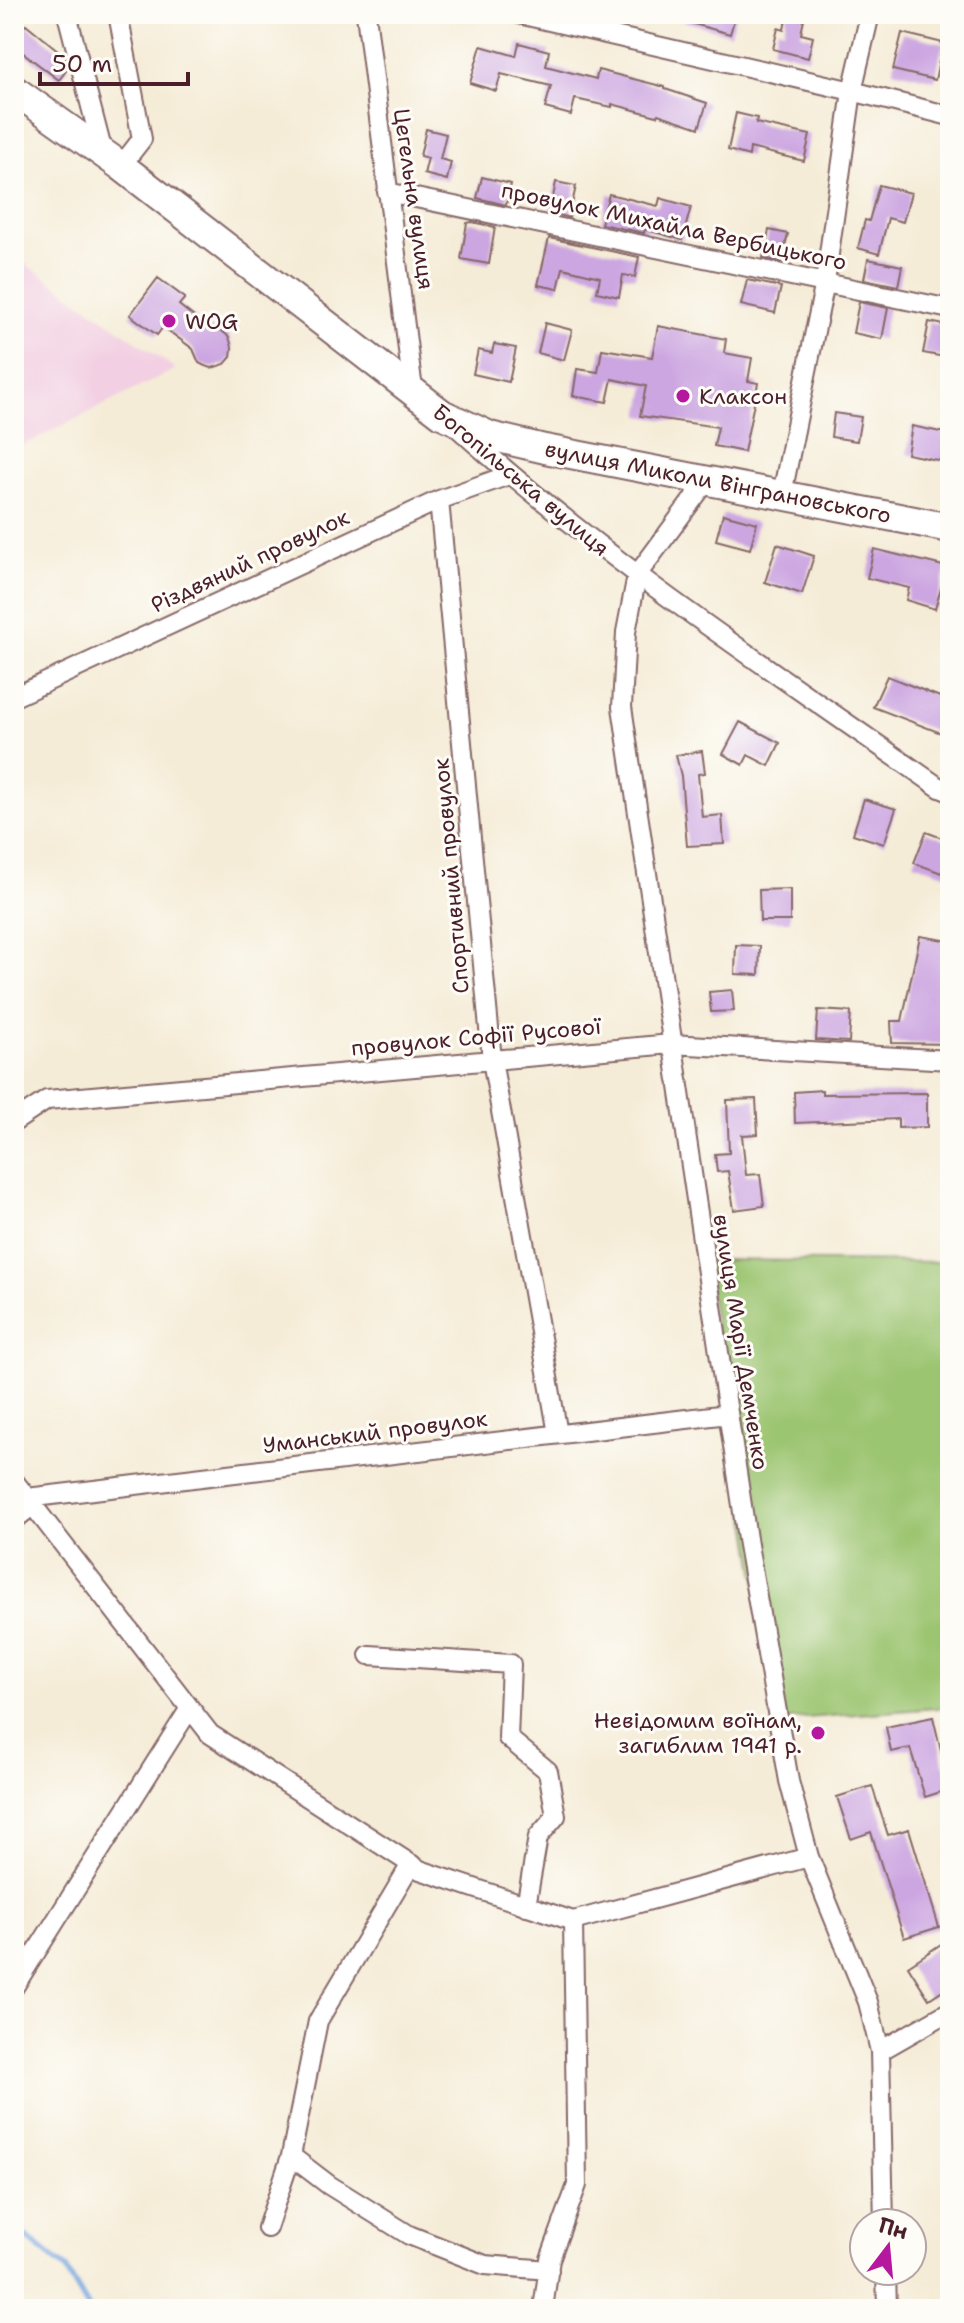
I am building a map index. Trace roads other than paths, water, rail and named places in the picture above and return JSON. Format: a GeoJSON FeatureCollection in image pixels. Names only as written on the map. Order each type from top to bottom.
{"type":"FeatureCollection","features":[{"type":"Feature","properties":{"kind":"main road","name":"Богопільська вулиця"},"geometry":{"type":"LineString","coordinates":[[14,90],[112,160],[442,414]]}},
{"type":"Feature","properties":{"kind":"main road","name":"вулиця Миколи Вінграновського"},"geometry":{"type":"LineString","coordinates":[[442,414],[490,436],[950,528]]}},
{"type":"Feature","properties":{"kind":"street"},"geometry":{"type":"LineString","coordinates":[[67,14],[112,160],[142,139],[118,14]]}},
{"type":"Feature","properties":{"kind":"street","name":"Цегельна вулиця"},"geometry":{"type":"LineString","coordinates":[[366,14],[413,390]]}},
{"type":"Feature","properties":{"kind":"street"},"geometry":{"type":"LineString","coordinates":[[519,14],[950,116]]}},
{"type":"Feature","properties":{"kind":"street"},"geometry":{"type":"LineString","coordinates":[[782,494],[825,282],[852,91],[870,14]]}},
{"type":"Feature","properties":{"kind":"street","name":"провулок Михайла Вербицького"},"geometry":{"type":"LineString","coordinates":[[387,192],[950,309]]}},
{"type":"Feature","properties":{"kind":"street","name":"Богопільська вулиця"},"geometry":{"type":"LineString","coordinates":[[442,414],[509,475],[637,575],[940,788],[950,792]]}},
{"type":"Feature","properties":{"kind":"street","name":"Різдвяний провулок"},"geometry":{"type":"LineString","coordinates":[[14,697],[439,500],[509,475]]}},
{"type":"Feature","properties":{"kind":"street","name":"вулиця Марії Демченко"},"geometry":{"type":"LineString","coordinates":[[708,479],[637,575],[626,632],[622,707],[728,1414],[789,1781],[809,1857],[868,2002],[880,2051],[884,2207]]}},
{"type":"Feature","properties":{"kind":"street","name":"Спортивний провулок"},"geometry":{"type":"LineString","coordinates":[[439,500],[492,1060],[558,1434]]}},
{"type":"Feature","properties":{"kind":"street","name":"провулок Софії Русової"},"geometry":{"type":"LineString","coordinates":[[14,1122],[47,1100],[671,1044],[950,1060]]}},
{"type":"Feature","properties":{"kind":"street","name":"Уманський провулок"},"geometry":{"type":"LineString","coordinates":[[30,1501],[728,1414]]}},
{"type":"Feature","properties":{"kind":"street"},"geometry":{"type":"LineString","coordinates":[[14,1481],[210,1734],[420,1870],[573,1921],[809,1857]]}},
{"type":"Feature","properties":{"kind":"street"},"geometry":{"type":"LineString","coordinates":[[14,1520],[30,1501]]}},
{"type":"Feature","properties":{"kind":"street"},"geometry":{"type":"LineString","coordinates":[[369,1655],[511,1664],[508,1738],[548,1771],[556,1816],[538,1837],[526,1906]]}},
{"type":"Feature","properties":{"kind":"street"},"geometry":{"type":"LineString","coordinates":[[14,1987],[190,1708]]}},
{"type":"Feature","properties":{"kind":"street"},"geometry":{"type":"LineString","coordinates":[[267,2228],[291,2156],[318,2021],[411,1864]]}},
{"type":"Feature","properties":{"kind":"street"},"geometry":{"type":"LineString","coordinates":[[543,2309],[550,2259],[577,2185],[573,1921]]}},
{"type":"Feature","properties":{"kind":"street"},"geometry":{"type":"LineString","coordinates":[[880,2051],[950,2011]]}},
{"type":"Feature","properties":{"kind":"street"},"geometry":{"type":"LineString","coordinates":[[291,2156],[329,2185],[409,2235],[485,2265],[549,2270]]}},
{"type":"Feature","properties":{"kind":"street"},"geometry":{"type":"LineString","coordinates":[[886,2287],[887,2309]]}},
{"type":"Feature","properties":{"kind":"waterway"},"geometry":{"type":"LineString","coordinates":[[14,2232],[21,2233],[65,2268],[89,2309]]}},
{"type":"Feature","properties":{"kind":"place","name":"WOG"},"geometry":{"type":"Point","coordinates":[169,321]}},
{"type":"Feature","properties":{"kind":"place","name":"Клаксон"},"geometry":{"type":"Point","coordinates":[683,396]}},
{"type":"Feature","properties":{"kind":"place","name":"Невідомим воїнам, загиблим 1941 р."},"geometry":{"type":"Point","coordinates":[818,1733]}}]}
